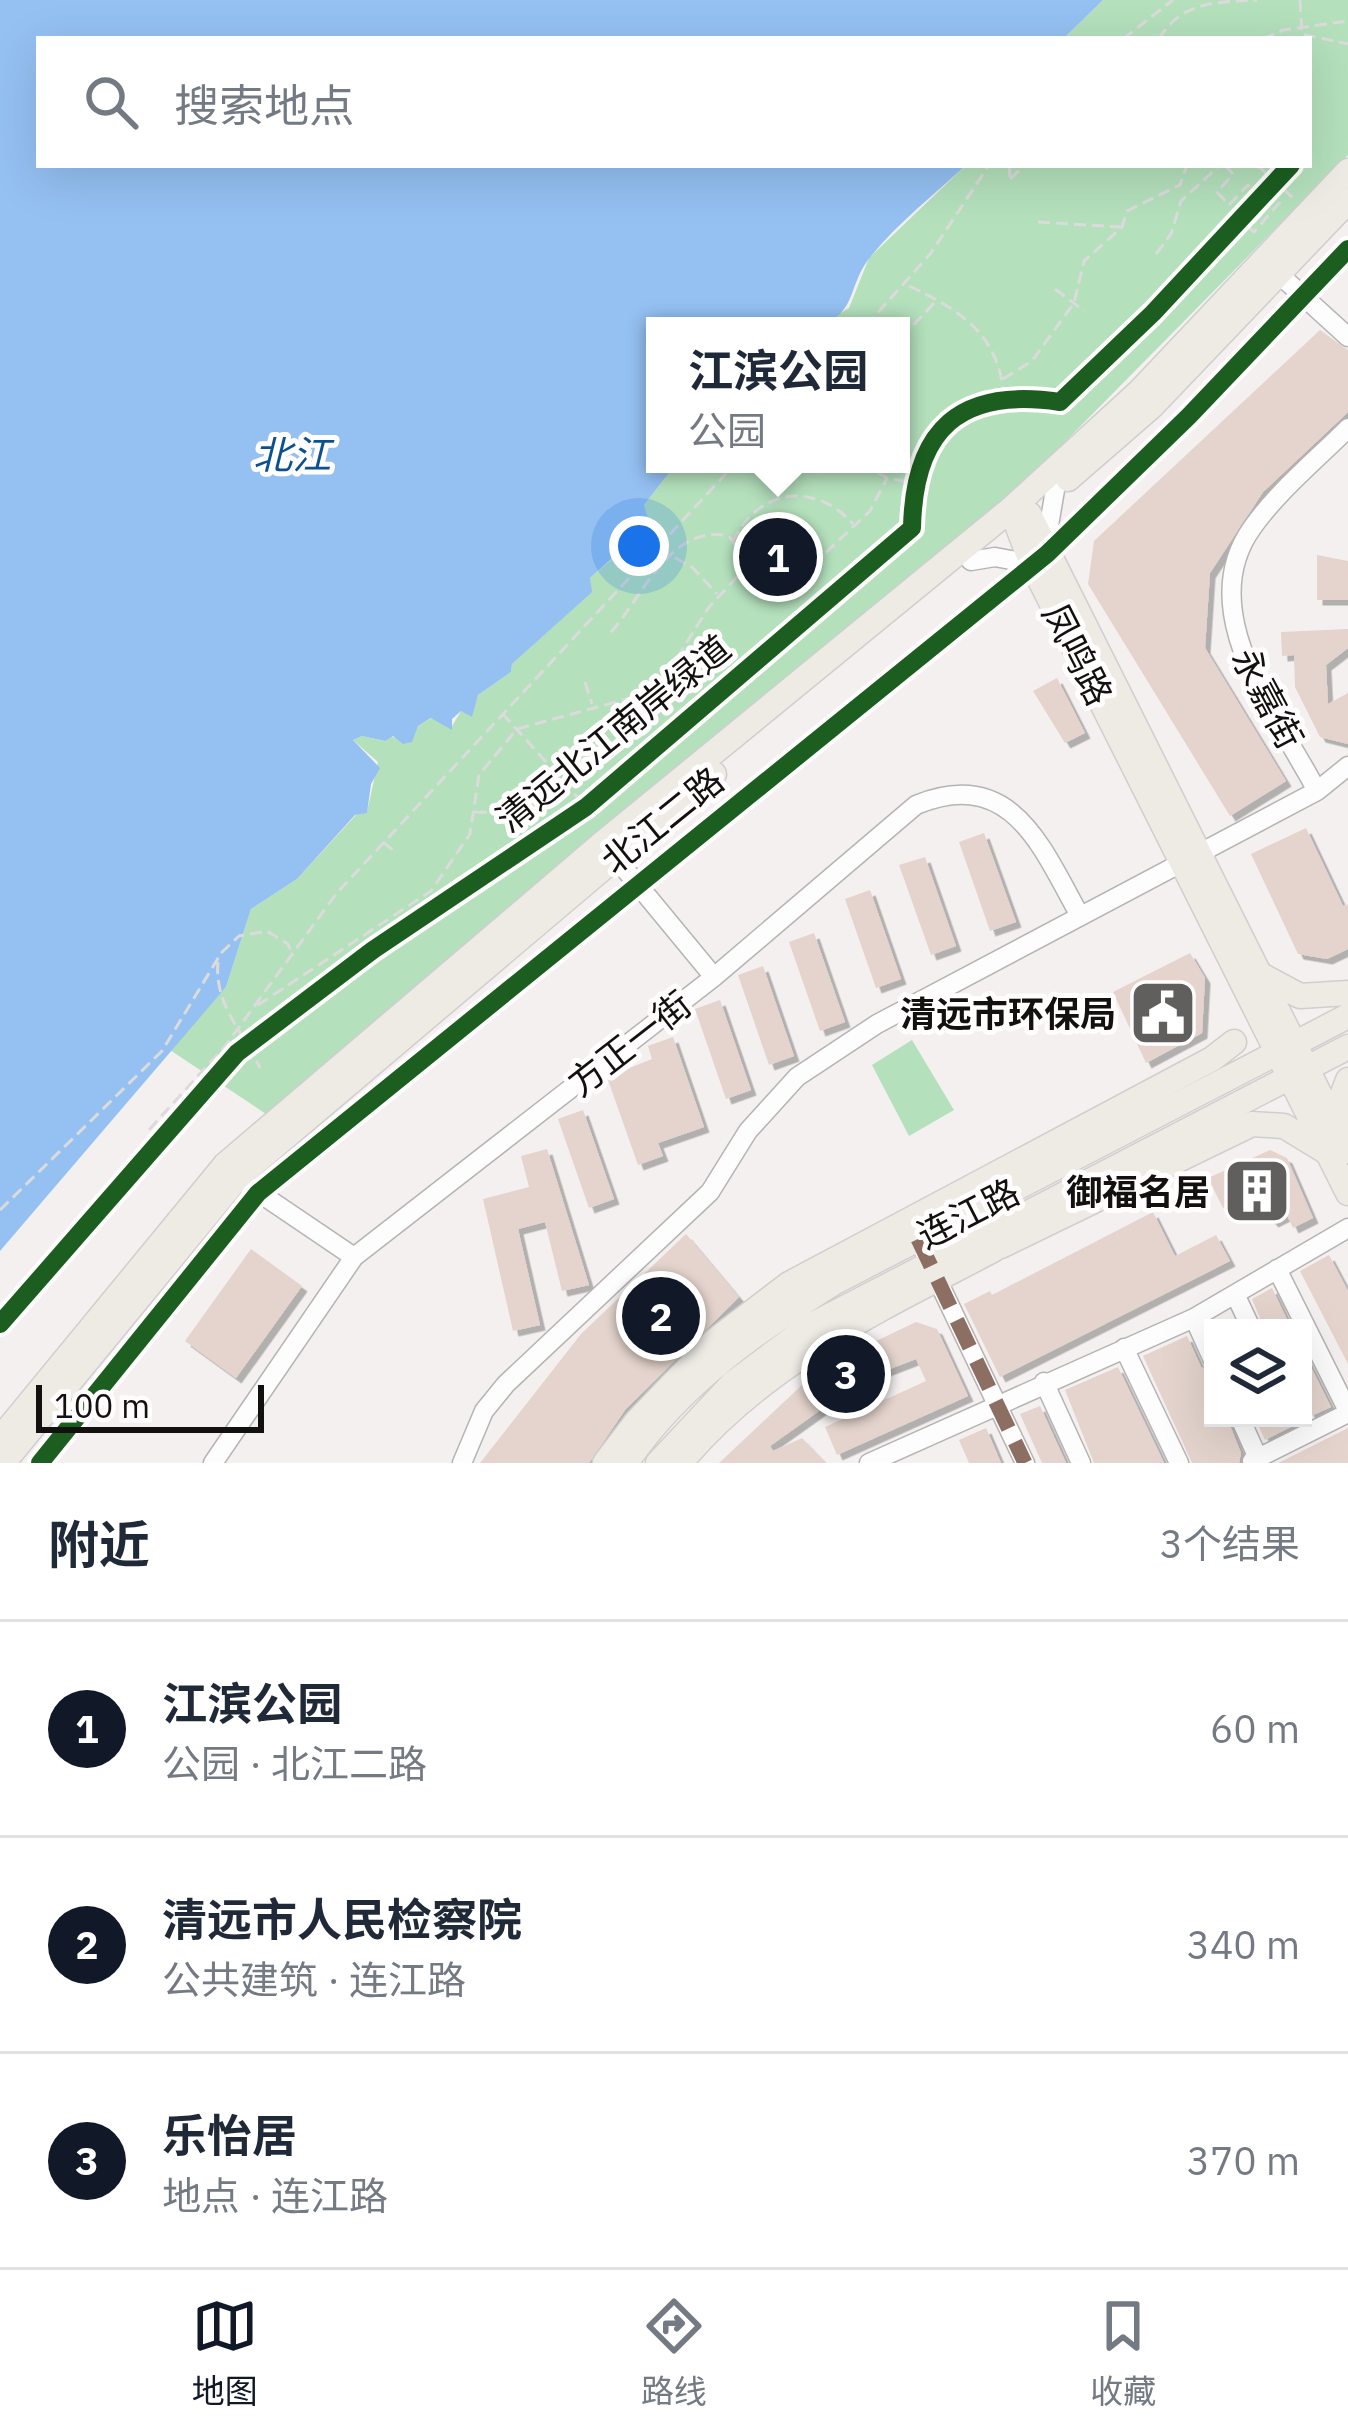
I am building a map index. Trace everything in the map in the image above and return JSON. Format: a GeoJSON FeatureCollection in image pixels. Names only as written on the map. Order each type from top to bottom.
{"type":"FeatureCollection","features":[{"type":"Feature","properties":{"kind":"main road","name":"北江二路"},"geometry":{"type":"LineString","coordinates":[[0,1439],[240,1178],[601,832],[1055,490],[1152,406],[1272,268],[1348,171]]}},
{"type":"Feature","properties":{"kind":"main road","name":"北江二路"},"geometry":{"type":"LineString","coordinates":[[601,832],[971,561],[1140,391],[1348,201]]}},
{"type":"Feature","properties":{"kind":"main road","name":"凤鸣路"},"geometry":{"type":"LineString","coordinates":[[1018,517],[1338,1147],[1348,1193]]}},
{"type":"Feature","properties":{"kind":"main road"},"geometry":{"type":"LineString","coordinates":[[1204,1090],[1234,1042],[1250,979],[1300,996],[1348,993]]}},
{"type":"Feature","properties":{"kind":"main road","name":"连江路"},"geometry":{"type":"LineString","coordinates":[[658,1463],[765,1356],[1204,1090],[1348,1016]]}},
{"type":"Feature","properties":{"kind":"main road","name":"连江路"},"geometry":{"type":"LineString","coordinates":[[605,1463],[637,1421],[712,1342],[789,1284],[1212,1059],[1234,1042]]}},
{"type":"Feature","properties":{"kind":"main road","name":"连江路"},"geometry":{"type":"LineString","coordinates":[[626,1463],[722,1359],[795,1306],[953,1250],[1348,1047]]}},
{"type":"Feature","properties":{"kind":"main road"},"geometry":{"type":"LineString","coordinates":[[1338,1147],[1340,1101],[1348,1080]]}},
{"type":"Feature","properties":{"kind":"main road","name":"连江路"},"geometry":{"type":"LineString","coordinates":[[680,1463],[735,1407],[929,1260],[1001,1246],[1235,1128],[1284,1126],[1338,1147]]}},
{"type":"Feature","properties":{"kind":"main road","name":"北江二路"},"geometry":{"type":"LineString","coordinates":[[4,1463],[240,1178]]}},
{"type":"Feature","properties":{"kind":"main road"},"geometry":{"type":"LineString","coordinates":[[953,1250],[1001,1246]]}},
{"type":"Feature","properties":{"kind":"street","name":"北江二路"},"geometry":{"type":"LineString","coordinates":[[40,1463],[240,1178],[636,883],[1039,559],[1348,250]]}},
{"type":"Feature","properties":{"kind":"street"},"geometry":{"type":"LineString","coordinates":[[1272,268],[1348,337]]}},
{"type":"Feature","properties":{"kind":"street","name":"永嘉街"},"geometry":{"type":"LineString","coordinates":[[1317,791],[1235,635],[1231,580],[1251,529],[1348,428]]}},
{"type":"Feature","properties":{"kind":"street"},"geometry":{"type":"LineString","coordinates":[[971,561],[1039,559],[1055,490]]}},
{"type":"Feature","properties":{"kind":"street"},"geometry":{"type":"LineString","coordinates":[[462,1463],[484,1411],[506,1384],[710,1192],[748,1131],[797,1077],[877,1024],[1317,791],[1348,766]]}},
{"type":"Feature","properties":{"kind":"street","name":"方正一街"},"geometry":{"type":"LineString","coordinates":[[213,1463],[354,1257],[714,977],[905,813],[935,797],[1008,806],[1027,821],[1079,914]]}},
{"type":"Feature","properties":{"kind":"street"},"geometry":{"type":"LineString","coordinates":[[601,832],[636,883],[714,977]]}},
{"type":"Feature","properties":{"kind":"street"},"geometry":{"type":"LineString","coordinates":[[240,1178],[354,1257]]}},
{"type":"Feature","properties":{"kind":"street"},"geometry":{"type":"LineString","coordinates":[[878,1461],[1194,1318],[1348,1228]]}},
{"type":"Feature","properties":{"kind":"street"},"geometry":{"type":"LineString","coordinates":[[929,1260],[1025,1463]]}},
{"type":"Feature","properties":{"kind":"street"},"geometry":{"type":"LineString","coordinates":[[1277,1269],[1348,1412],[1312,1423]]}},
{"type":"Feature","properties":{"kind":"street"},"geometry":{"type":"LineString","coordinates":[[1235,1294],[1247,1319]]}},
{"type":"Feature","properties":{"kind":"street"},"geometry":{"type":"LineString","coordinates":[[1194,1318],[1204,1340]]}},
{"type":"Feature","properties":{"kind":"street"},"geometry":{"type":"LineString","coordinates":[[1124,1348],[1179,1463]]}},
{"type":"Feature","properties":{"kind":"street"},"geometry":{"type":"LineString","coordinates":[[1044,1382],[1081,1463]]}},
{"type":"Feature","properties":{"kind":"street"},"geometry":{"type":"LineString","coordinates":[[1243,1427],[1253,1461],[1298,1427]]}},
{"type":"Feature","properties":{"kind":"path"},"geometry":{"type":"LineString","coordinates":[[1127,36],[1173,0]]}},
{"type":"Feature","properties":{"kind":"path"},"geometry":{"type":"LineString","coordinates":[[1161,36],[1178,16],[1198,5],[1257,0]]}},
{"type":"Feature","properties":{"kind":"path"},"geometry":{"type":"LineString","coordinates":[[1300,0],[1302,34],[1311,36]]}},
{"type":"Feature","properties":{"kind":"path"},"geometry":{"type":"LineString","coordinates":[[1272,36],[1301,26],[1348,21]]}},
{"type":"Feature","properties":{"kind":"path"},"geometry":{"type":"LineString","coordinates":[[1312,36],[1348,44]]}},
{"type":"Feature","properties":{"kind":"path"},"geometry":{"type":"LineString","coordinates":[[875,317],[906,284],[987,168]]}},
{"type":"Feature","properties":{"kind":"path"},"geometry":{"type":"LineString","coordinates":[[1003,379],[1032,361],[1074,303],[1084,261],[1122,227],[1127,211],[1180,185],[1186,168]]}},
{"type":"Feature","properties":{"kind":"path"},"geometry":{"type":"LineString","coordinates":[[1156,254],[1171,234],[1181,201],[1220,168]]}},
{"type":"Feature","properties":{"kind":"path"},"geometry":{"type":"LineString","coordinates":[[1226,168],[1233,174],[1217,192],[1229,205],[1248,185],[1266,209],[1249,228],[1253,232],[1280,203],[1284,207]]}},
{"type":"Feature","properties":{"kind":"path"},"geometry":{"type":"LineString","coordinates":[[1260,168],[1293,198]]}},
{"type":"Feature","properties":{"kind":"path"},"geometry":{"type":"LineString","coordinates":[[1227,233],[1288,168]]}},
{"type":"Feature","properties":{"kind":"path"},"geometry":{"type":"LineString","coordinates":[[1038,222],[1122,227]]}},
{"type":"Feature","properties":{"kind":"path"},"geometry":{"type":"LineString","coordinates":[[906,284],[979,326],[1003,379],[1002,400]]}},
{"type":"Feature","properties":{"kind":"path"},"geometry":{"type":"LineString","coordinates":[[1055,289],[1084,311]]}},
{"type":"Feature","properties":{"kind":"path"},"geometry":{"type":"LineString","coordinates":[[1144,317],[1168,297]]}},
{"type":"Feature","properties":{"kind":"path"},"geometry":{"type":"LineString","coordinates":[[910,329],[938,299]]}},
{"type":"Feature","properties":{"kind":"path"},"geometry":{"type":"LineString","coordinates":[[913,507],[922,459]]}},
{"type":"Feature","properties":{"kind":"path"},"geometry":{"type":"LineString","coordinates":[[144,1159],[245,1034],[255,1007],[336,894],[726,473]]}},
{"type":"Feature","properties":{"kind":"path"},"geometry":{"type":"LineString","coordinates":[[877,473],[914,483]]}},
{"type":"Feature","properties":{"kind":"path"},"geometry":{"type":"LineString","coordinates":[[255,1007],[431,891],[462,851],[479,775],[517,729],[638,696],[668,672],[718,596],[752,569],[808,569],[871,514],[886,478]]}},
{"type":"Feature","properties":{"kind":"path"},"geometry":{"type":"LineString","coordinates":[[734,542],[756,507],[790,496],[836,504],[854,525]]}},
{"type":"Feature","properties":{"kind":"path"},"geometry":{"type":"LineString","coordinates":[[611,632],[670,555],[707,534],[729,536],[752,569]]}},
{"type":"Feature","properties":{"kind":"path"},"geometry":{"type":"LineString","coordinates":[[656,547],[692,567],[718,596]]}},
{"type":"Feature","properties":{"kind":"path"},"geometry":{"type":"LineString","coordinates":[[561,647],[572,655]]}},
{"type":"Feature","properties":{"kind":"path"},"geometry":{"type":"LineString","coordinates":[[585,682],[593,706]]}},
{"type":"Feature","properties":{"kind":"path"},"geometry":{"type":"LineString","coordinates":[[473,812],[504,812],[562,780],[593,753],[615,703]]}},
{"type":"Feature","properties":{"kind":"path"},"geometry":{"type":"LineString","coordinates":[[502,712],[601,832]]}},
{"type":"Feature","properties":{"kind":"path"},"geometry":{"type":"LineString","coordinates":[[383,842],[394,851]]}},
{"type":"Feature","properties":{"kind":"path"},"geometry":{"type":"LineString","coordinates":[[320,990],[450,898]]}},
{"type":"Feature","properties":{"kind":"path"},"geometry":{"type":"LineString","coordinates":[[0,1210],[162,1051],[220,955],[239,936],[266,931],[288,944],[294,958]]}},
{"type":"Feature","properties":{"kind":"path"},"geometry":{"type":"LineString","coordinates":[[220,955],[221,1002],[245,1034],[260,1068]]}},
{"type":"Feature","properties":{"kind":"path"},"geometry":{"type":"LineString","coordinates":[[245,1034],[267,1030]]}},
{"type":"Feature","properties":{"kind":"green space"},"geometry":{"type":"Polygon","coordinates":[[[1103,0],[1348,0],[1348,155],[977,531],[266,1114],[170,1050],[226,987],[251,909],[297,879],[356,815],[367,812],[378,762],[353,740],[362,736],[384,741],[389,736],[411,742],[418,726],[432,718],[451,728],[461,711],[471,715],[478,695],[511,672],[512,664],[583,599],[590,578],[620,552],[621,533],[646,516],[644,505],[669,473],[910,473],[910,317],[834,317],[849,308],[869,258],[963,168],[1312,168],[1312,36],[1066,36],[1103,0]]]}},
{"type":"Feature","properties":{"kind":"green space"},"geometry":{"type":"Polygon","coordinates":[[[912,1040],[954,1110],[909,1136],[872,1065],[912,1040]]]}},
{"type":"Feature","properties":{"kind":"water","name":"北江"},"geometry":{"type":"Polygon","coordinates":[[[0,0],[1103,0],[1066,36],[36,36],[36,168],[963,168],[879,247],[836,317],[646,317],[646,473],[669,473],[644,505],[647,516],[621,534],[620,551],[590,578],[592,592],[512,664],[511,672],[478,695],[472,717],[461,711],[452,719],[452,730],[431,718],[418,726],[412,742],[403,744],[393,736],[385,741],[362,736],[353,740],[380,768],[371,784],[367,813],[355,815],[297,879],[251,909],[226,987],[0,1251],[0,0]]]}},
{"type":"Feature","properties":{"kind":"building"},"geometry":{"type":"Polygon","coordinates":[[[1320,330],[1348,350],[1348,412],[1263,492],[1210,573],[1205,648],[1286,781],[1230,816],[1088,584],[1094,541],[1320,330]]]}},
{"type":"Feature","properties":{"kind":"building"},"geometry":{"type":"Polygon","coordinates":[[[1317,555],[1348,561],[1348,600],[1317,600],[1317,555]]]}},
{"type":"Feature","properties":{"kind":"building"},"geometry":{"type":"Polygon","coordinates":[[[1348,629],[1348,648],[1326,665],[1328,704],[1348,693],[1348,744],[1320,737],[1295,687],[1294,655],[1282,656],[1281,632],[1348,629]]]}},
{"type":"Feature","properties":{"kind":"building"},"geometry":{"type":"Polygon","coordinates":[[[1057,678],[1085,733],[1065,743],[1033,691],[1057,678]]]}},
{"type":"Feature","properties":{"kind":"building"},"geometry":{"type":"Polygon","coordinates":[[[1306,828],[1343,906],[1348,904],[1348,949],[1327,959],[1298,954],[1251,854],[1306,828]]]}},
{"type":"Feature","properties":{"kind":"building"},"geometry":{"type":"Polygon","coordinates":[[[984,833],[1016,922],[990,931],[959,842],[984,833]]]}},
{"type":"Feature","properties":{"kind":"building"},"geometry":{"type":"Polygon","coordinates":[[[925,857],[956,946],[931,955],[899,865],[925,857]]]}},
{"type":"Feature","properties":{"kind":"building"},"geometry":{"type":"Polygon","coordinates":[[[870,890],[901,979],[876,988],[845,899],[870,890]]]}},
{"type":"Feature","properties":{"kind":"building"},"geometry":{"type":"Polygon","coordinates":[[[814,933],[845,1022],[820,1031],[789,942],[814,933]]]}},
{"type":"Feature","properties":{"kind":"building","name":"清远市环保局"},"geometry":{"type":"Polygon","coordinates":[[[1190,953],[1205,978],[1202,1033],[1146,1063],[1113,992],[1190,953]]]}},
{"type":"Feature","properties":{"kind":"building"},"geometry":{"type":"Polygon","coordinates":[[[763,966],[794,1056],[769,1065],[738,975],[763,966]]]}},
{"type":"Feature","properties":{"kind":"building"},"geometry":{"type":"Polygon","coordinates":[[[720,1000],[751,1090],[726,1099],[695,1009],[720,1000]]]}},
{"type":"Feature","properties":{"kind":"building"},"geometry":{"type":"Polygon","coordinates":[[[673,1037],[704,1127],[658,1143],[663,1156],[638,1165],[607,1077],[652,1059],[648,1046],[673,1037]]]}},
{"type":"Feature","properties":{"kind":"building"},"geometry":{"type":"Polygon","coordinates":[[[583,1110],[614,1199],[589,1208],[558,1119],[583,1110]]]}},
{"type":"Feature","properties":{"kind":"building"},"geometry":{"type":"Polygon","coordinates":[[[547,1149],[589,1285],[562,1291],[545,1222],[518,1229],[540,1325],[513,1331],[483,1199],[529,1187],[521,1156],[547,1149]]]}},
{"type":"Feature","properties":{"kind":"building","name":"御福名居"},"geometry":{"type":"Polygon","coordinates":[[[1270,1150],[1287,1158],[1313,1218],[1293,1228],[1287,1215],[1273,1222],[1257,1204],[1245,1210],[1236,1201],[1223,1208],[1208,1178],[1270,1150]]]}},
{"type":"Feature","properties":{"kind":"building"},"geometry":{"type":"Polygon","coordinates":[[[1153,1212],[1175,1256],[1216,1235],[1230,1261],[1000,1377],[964,1304],[990,1291],[992,1295],[1153,1212]]]}},
{"type":"Feature","properties":{"kind":"building"},"geometry":{"type":"Polygon","coordinates":[[[686,1234],[739,1297],[625,1410],[589,1463],[480,1463],[581,1334],[686,1234]]]}},
{"type":"Feature","properties":{"kind":"building"},"geometry":{"type":"Polygon","coordinates":[[[251,1249],[302,1286],[236,1378],[185,1341],[251,1249]]]}},
{"type":"Feature","properties":{"kind":"building"},"geometry":{"type":"Polygon","coordinates":[[[1329,1255],[1348,1291],[1348,1364],[1300,1271],[1329,1255]]]}},
{"type":"Feature","properties":{"kind":"building"},"geometry":{"type":"Polygon","coordinates":[[[1272,1288],[1287,1319],[1260,1319],[1252,1299],[1272,1288]]]}},
{"type":"Feature","properties":{"kind":"building"},"geometry":{"type":"Polygon","coordinates":[[[916,1322],[937,1329],[968,1396],[837,1455],[825,1427],[926,1381],[916,1359],[864,1379],[770,1446],[773,1451],[802,1438],[826,1463],[719,1463],[820,1368],[916,1322]]]}},
{"type":"Feature","properties":{"kind":"building"},"geometry":{"type":"Polygon","coordinates":[[[1187,1336],[1204,1368],[1204,1427],[1231,1427],[1241,1453],[1239,1463],[1192,1463],[1143,1356],[1187,1336]]]}},
{"type":"Feature","properties":{"kind":"building"},"geometry":{"type":"Polygon","coordinates":[[[1118,1367],[1164,1463],[1094,1463],[1065,1390],[1118,1367]]]}},
{"type":"Feature","properties":{"kind":"building"},"geometry":{"type":"Polygon","coordinates":[[[1312,1369],[1331,1407],[1312,1416],[1312,1369]]]}},
{"type":"Feature","properties":{"kind":"building"},"geometry":{"type":"Polygon","coordinates":[[[1040,1406],[1066,1463],[1042,1463],[1020,1414],[1040,1406]]]}},
{"type":"Feature","properties":{"kind":"building"},"geometry":{"type":"Polygon","coordinates":[[[1259,1427],[1290,1427],[1265,1440],[1259,1427]]]}},
{"type":"Feature","properties":{"kind":"building"},"geometry":{"type":"Polygon","coordinates":[[[986,1428],[1001,1463],[969,1463],[959,1440],[986,1428]]]}},
{"type":"Feature","properties":{"kind":"building"},"geometry":{"type":"Polygon","coordinates":[[[1348,1428],[1348,1463],[1278,1463],[1348,1428]]]}},
{"type":"Feature","properties":{"kind":"marked path"},"geometry":{"type":"LineString","coordinates":[[918,1239],[1025,1463]]}},
{"type":"Feature","properties":{"kind":"cycle path","name":"清远北江南岸绿道"},"geometry":{"type":"LineString","coordinates":[[0,1324],[237,1053],[373,950],[586,807],[912,528],[922,464],[949,422],[995,401],[1060,402],[1153,313],[1288,168]]}},
{"type":"Feature","properties":{"kind":"cycle path"},"geometry":{"type":"LineString","coordinates":[[40,1463],[258,1193],[1047,554],[1189,416],[1348,249]]}},
{"type":"Feature","properties":{"kind":"place","name":"江滨公园"},"geometry":{"type":"Point","coordinates":[778,557]}},
{"type":"Feature","properties":{"kind":"place","name":"清远市环保局"},"geometry":{"type":"Point","coordinates":[1163,1013]}},
{"type":"Feature","properties":{"kind":"place","name":"御福名居"},"geometry":{"type":"Point","coordinates":[1257,1191]}},
{"type":"Feature","properties":{"kind":"place","name":"清远市人民检察院"},"geometry":{"type":"Point","coordinates":[661,1316]}},
{"type":"Feature","properties":{"kind":"place","name":"乐怡居"},"geometry":{"type":"Point","coordinates":[846,1374]}}]}
